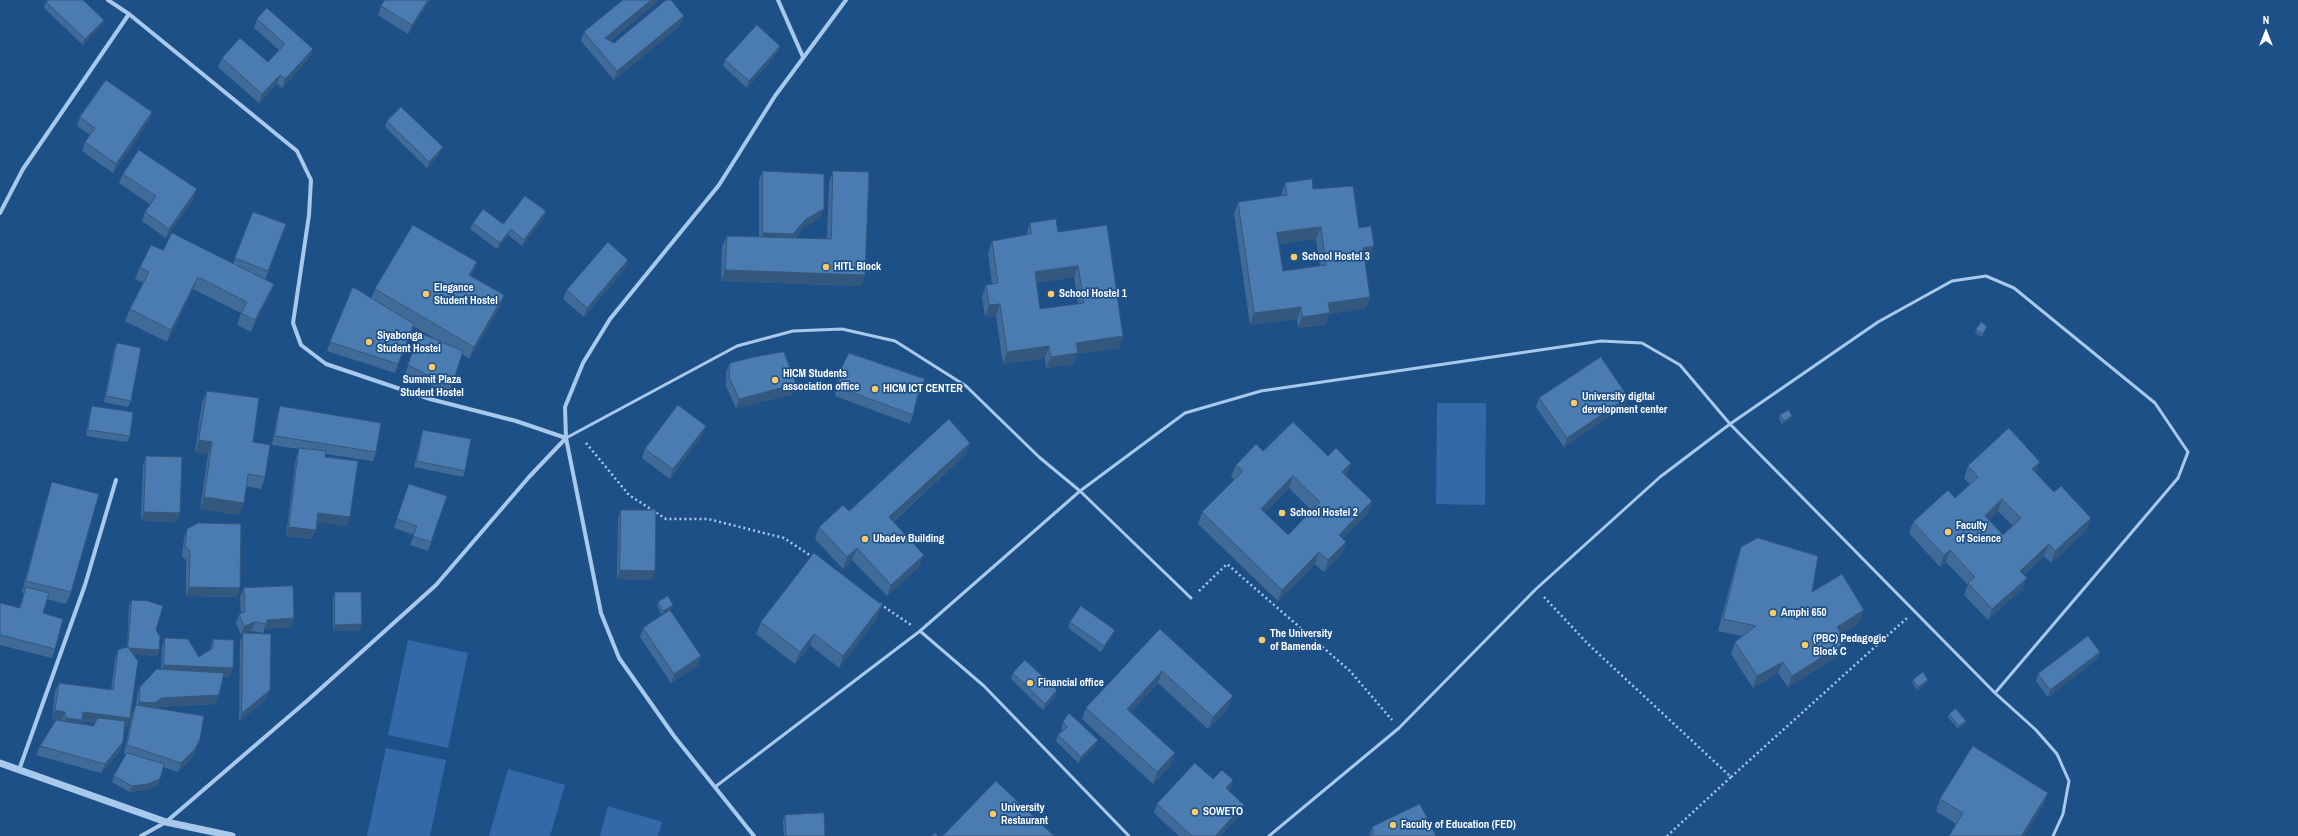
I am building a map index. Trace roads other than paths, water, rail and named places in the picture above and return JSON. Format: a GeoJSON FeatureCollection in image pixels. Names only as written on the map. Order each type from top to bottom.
{"type":"FeatureCollection","features":[{"type":"Feature","properties":{"kind":"street"},"geometry":{"type":"LineString","coordinates":[[108,0],[129,14],[297,151],[311,180],[309,215],[293,323],[301,345],[326,364],[430,399],[516,421],[566,438]]}},
{"type":"Feature","properties":{"kind":"street"},"geometry":{"type":"LineString","coordinates":[[778,0],[803,57]]}},
{"type":"Feature","properties":{"kind":"street"},"geometry":{"type":"LineString","coordinates":[[754,836],[674,736],[619,658],[602,614],[566,438],[565,407],[583,363],[610,319],[719,185],[775,96],[846,0]]}},
{"type":"Feature","properties":{"kind":"street"},"geometry":{"type":"LineString","coordinates":[[0,213],[23,170],[129,14]]}},
{"type":"Feature","properties":{"kind":"street"},"geometry":{"type":"LineString","coordinates":[[141,836],[166,822],[308,700],[436,585],[529,477],[566,438]]}},
{"type":"Feature","properties":{"kind":"street"},"geometry":{"type":"LineString","coordinates":[[19,770],[85,585],[116,480]]}},
{"type":"Feature","properties":{"kind":"street"},"geometry":{"type":"LineString","coordinates":[[0,763],[166,822],[232,836]]}},
{"type":"Feature","properties":{"kind":"lane"},"geometry":{"type":"LineString","coordinates":[[1269,836],[1399,728],[1536,589],[1638,496],[1730,424],[1878,322],[1952,281],[1986,276],[2014,288],[2155,403],[2188,452],[2178,478],[1995,693]]}},
{"type":"Feature","properties":{"kind":"lane"},"geometry":{"type":"LineString","coordinates":[[566,438],[737,346],[793,331],[842,329],[895,341],[966,386],[1039,457],[1080,491],[1191,598]]}},
{"type":"Feature","properties":{"kind":"lane"},"geometry":{"type":"LineString","coordinates":[[715,787],[920,631],[1080,491],[1185,413],[1261,391],[1601,341],[1642,343],[1680,365],[1730,424],[1995,693],[2036,730],[2057,754],[2069,781],[2063,814],[2053,836]]}},
{"type":"Feature","properties":{"kind":"lane"},"geometry":{"type":"LineString","coordinates":[[920,631],[984,686],[1130,836]]}},
{"type":"Feature","properties":{"kind":"place","name":"School Hostel 3"},"geometry":{"type":"Point","coordinates":[1294,257]}},
{"type":"Feature","properties":{"kind":"place","name":"HITL Block"},"geometry":{"type":"Point","coordinates":[826,267]}},
{"type":"Feature","properties":{"kind":"place","name":"Elegance Student Hostel"},"geometry":{"type":"Point","coordinates":[426,294]}},
{"type":"Feature","properties":{"kind":"place","name":"School Hostel 1"},"geometry":{"type":"Point","coordinates":[1051,294]}},
{"type":"Feature","properties":{"kind":"place","name":"Siyabonga Student Hostel"},"geometry":{"type":"Point","coordinates":[369,342]}},
{"type":"Feature","properties":{"kind":"place","name":"Summit Plaza Student Hostel"},"geometry":{"type":"Point","coordinates":[432,367]}},
{"type":"Feature","properties":{"kind":"place","name":"HICM Students association office"},"geometry":{"type":"Point","coordinates":[775,380]}},
{"type":"Feature","properties":{"kind":"place","name":"HICM ICT CENTER"},"geometry":{"type":"Point","coordinates":[875,389]}},
{"type":"Feature","properties":{"kind":"place","name":"University digital development center"},"geometry":{"type":"Point","coordinates":[1574,403]}},
{"type":"Feature","properties":{"kind":"place","name":"School Hostel 2"},"geometry":{"type":"Point","coordinates":[1282,513]}},
{"type":"Feature","properties":{"kind":"place","name":"Faculty of Science"},"geometry":{"type":"Point","coordinates":[1948,532]}},
{"type":"Feature","properties":{"kind":"place","name":"Ubadev Building"},"geometry":{"type":"Point","coordinates":[865,539]}},
{"type":"Feature","properties":{"kind":"place","name":"Amphi 650"},"geometry":{"type":"Point","coordinates":[1773,613]}},
{"type":"Feature","properties":{"kind":"place","name":"The University of Bamenda"},"geometry":{"type":"Point","coordinates":[1262,640]}},
{"type":"Feature","properties":{"kind":"place","name":"(PBC) Pedagogic Block C"},"geometry":{"type":"Point","coordinates":[1805,645]}},
{"type":"Feature","properties":{"kind":"place","name":"Financial office"},"geometry":{"type":"Point","coordinates":[1030,683]}},
{"type":"Feature","properties":{"kind":"place","name":"SOWETO"},"geometry":{"type":"Point","coordinates":[1195,812]}},
{"type":"Feature","properties":{"kind":"place","name":"University Restaurant"},"geometry":{"type":"Point","coordinates":[993,814]}},
{"type":"Feature","properties":{"kind":"place","name":"Faculty of Education (FED)"},"geometry":{"type":"Point","coordinates":[1393,825]}}]}
